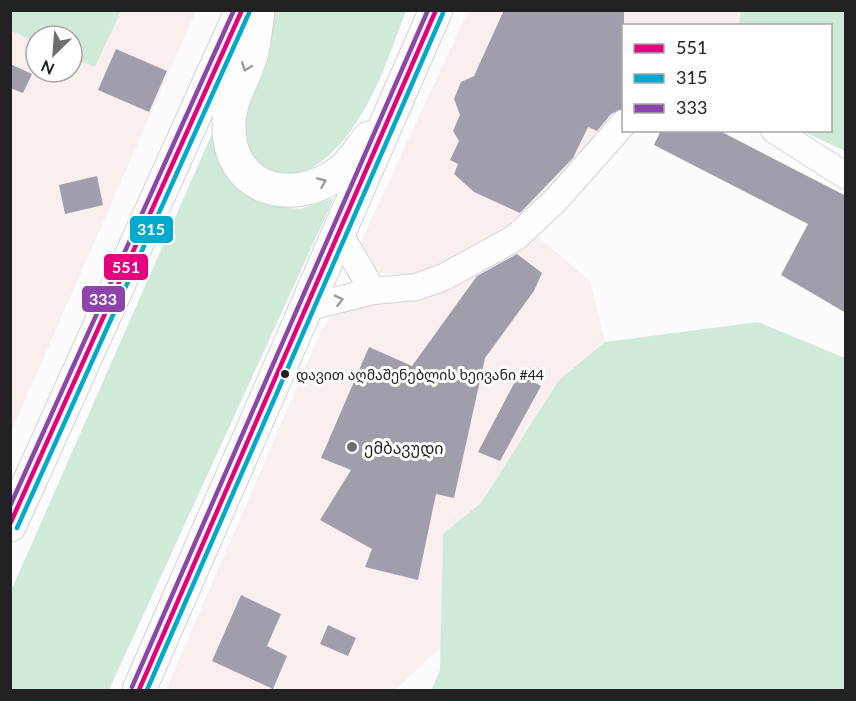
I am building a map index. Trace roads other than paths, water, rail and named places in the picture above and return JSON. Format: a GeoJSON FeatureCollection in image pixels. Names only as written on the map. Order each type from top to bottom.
{"type":"FeatureCollection","features":[{"type":"Feature","properties":{"kind":"highway"},"geometry":{"type":"LineString","coordinates":[[10,525],[242,10]]}},
{"type":"Feature","properties":{"kind":"highway"},"geometry":{"type":"LineString","coordinates":[[258,10],[252,52],[232,102],[229,123],[237,157],[254,180],[266,188],[282,192],[320,184],[341,172],[393,110]]}},
{"type":"Feature","properties":{"kind":"highway"},"geometry":{"type":"LineString","coordinates":[[140,690],[436,10]]}},
{"type":"Feature","properties":{"kind":"street"},"geometry":{"type":"LineString","coordinates":[[306,308],[373,291],[416,287],[444,277],[515,238],[555,201],[622,125]]}},
{"type":"Feature","properties":{"kind":"street"},"geometry":{"type":"LineString","coordinates":[[777,132],[846,176]]}},
{"type":"Feature","properties":{"kind":"street"},"geometry":{"type":"LineString","coordinates":[[339,233],[373,291]]}},
{"type":"Feature","properties":{"kind":"place","name":"დავით აღმაშენებლის ხეივანი #44"},"geometry":{"type":"Point","coordinates":[285,374]}},
{"type":"Feature","properties":{"kind":"place","name":"ემბავუდი"},"geometry":{"type":"Point","coordinates":[352,447]}}]}
